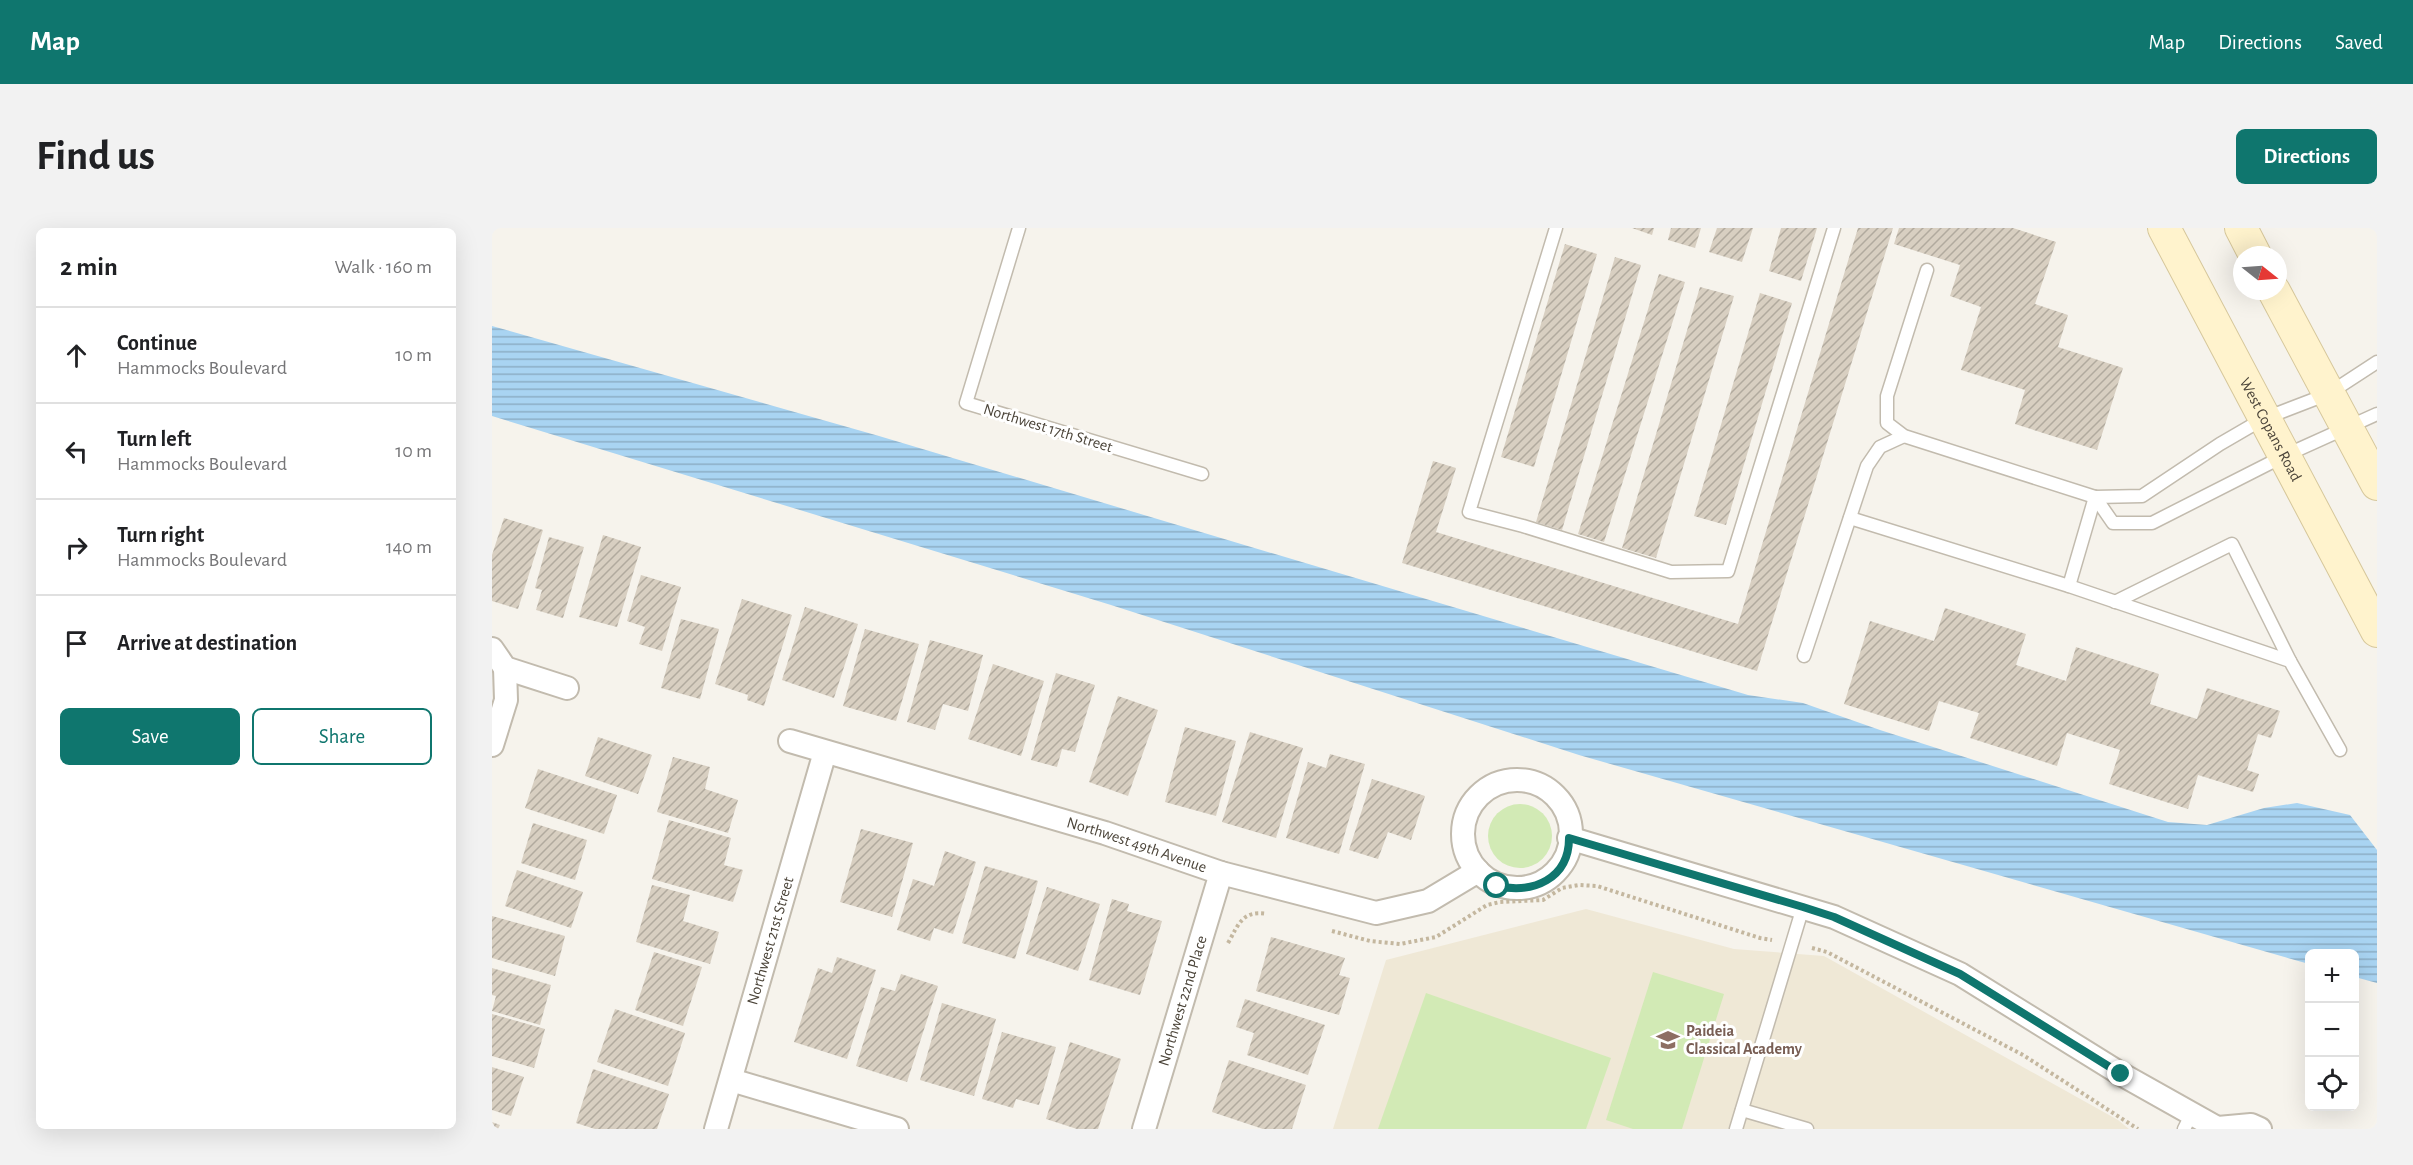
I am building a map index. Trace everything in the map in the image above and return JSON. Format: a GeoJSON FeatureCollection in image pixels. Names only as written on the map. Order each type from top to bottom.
{"type":"FeatureCollection","features":[{"type":"Feature","properties":{"kind":"main road","name":"West Copans Road"},"geometry":{"type":"LineString","coordinates":[[2164,228],[2377,631]]}},
{"type":"Feature","properties":{"kind":"main road"},"geometry":{"type":"LineString","coordinates":[[2241,228],[2250,246]]}},
{"type":"Feature","properties":{"kind":"main road"},"geometry":{"type":"LineString","coordinates":[[2279,300],[2377,484]]}},
{"type":"Feature","properties":{"kind":"street"},"geometry":{"type":"LineString","coordinates":[[492,650],[505,668],[506,700],[492,745]]}},
{"type":"Feature","properties":{"kind":"street"},"geometry":{"type":"LineString","coordinates":[[505,668],[567,688]]}},
{"type":"Feature","properties":{"kind":"street","name":"Northwest 49th Avenue"},"geometry":{"type":"LineString","coordinates":[[790,741],[1105,833],[1221,873],[1376,913],[1428,901],[1478,871]]}},
{"type":"Feature","properties":{"kind":"street","name":"Northwest 21st Street"},"geometry":{"type":"LineString","coordinates":[[716,1129],[825,752]]}},
{"type":"Feature","properties":{"kind":"street"},"geometry":{"type":"LineString","coordinates":[[1511,779],[1530,781],[1548,789],[1561,802],[1569,819],[1569,853],[1559,869],[1547,881],[1531,888],[1514,890],[1497,886],[1482,878],[1478,871],[1463,848],[1462,829],[1467,811],[1478,795],[1494,785],[1511,779]]}},
{"type":"Feature","properties":{"kind":"street"},"geometry":{"type":"LineString","coordinates":[[1569,838],[1834,917],[1960,974],[2121,1074],[2188,1121],[2218,1128],[2251,1125],[2260,1129]]}},
{"type":"Feature","properties":{"kind":"street","name":"Northwest 22nd Place"},"geometry":{"type":"LineString","coordinates":[[1144,1129],[1221,873]]}},
{"type":"Feature","properties":{"kind":"street"},"geometry":{"type":"LineString","coordinates":[[731,1080],[897,1129]]}},
{"type":"Feature","properties":{"kind":"lane","name":"Northwest 17th Street"},"geometry":{"type":"LineString","coordinates":[[1019,228],[966,403],[1202,474]]}},
{"type":"Feature","properties":{"kind":"lane"},"geometry":{"type":"LineString","coordinates":[[1556,228],[1469,512],[1523,526],[1671,572],[1682,572],[1728,571],[1834,228]]}},
{"type":"Feature","properties":{"kind":"lane"},"geometry":{"type":"LineString","coordinates":[[1927,270],[1887,396],[1887,423],[1904,436],[2095,497],[2142,496],[2220,444],[2263,419],[2328,394],[2377,362]]}},
{"type":"Feature","properties":{"kind":"lane"},"geometry":{"type":"LineString","coordinates":[[2095,497],[2113,523],[2152,523],[2284,456],[2377,414]]}},
{"type":"Feature","properties":{"kind":"lane"},"geometry":{"type":"LineString","coordinates":[[1804,656],[1867,466],[1880,447],[1904,436]]}},
{"type":"Feature","properties":{"kind":"lane"},"geometry":{"type":"LineString","coordinates":[[2069,586],[2095,497]]}},
{"type":"Feature","properties":{"kind":"lane"},"geometry":{"type":"LineString","coordinates":[[1850,518],[2069,586],[2290,661]]}},
{"type":"Feature","properties":{"kind":"lane"},"geometry":{"type":"LineString","coordinates":[[2115,602],[2232,544],[2290,661],[2340,750]]}},
{"type":"Feature","properties":{"kind":"lane"},"geometry":{"type":"LineString","coordinates":[[1736,1129],[1803,907]]}},
{"type":"Feature","properties":{"kind":"lane"},"geometry":{"type":"LineString","coordinates":[[1742,1110],[1807,1129]]}},
{"type":"Feature","properties":{"kind":"path"},"geometry":{"type":"LineString","coordinates":[[1329,930],[1370,942],[1400,945],[1436,937],[1487,905],[1500,902],[1543,900],[1562,888],[1579,885],[1597,886],[1760,938],[1792,942],[1827,952],[2022,1054],[2138,1129]]}},
{"type":"Feature","properties":{"kind":"path"},"geometry":{"type":"LineString","coordinates":[[1227,947],[1242,918],[1256,912],[1277,915]]}},
{"type":"Feature","properties":{"kind":"shaded area","name":"Paideia Classical Academy"},"geometry":{"type":"Polygon","coordinates":[[[1586,909],[1734,949],[1824,956],[2118,1120],[2129,1129],[1333,1129],[1386,960],[1586,909]]]}},
{"type":"Feature","properties":{"kind":"green space"},"geometry":{"type":"Polygon","coordinates":[[[1520,804],[1538,810],[1546,818],[1552,836],[1546,854],[1538,862],[1520,868],[1502,862],[1494,854],[1488,836],[1494,818],[1502,810],[1520,804]]]}},
{"type":"Feature","properties":{"kind":"green space"},"geometry":{"type":"Polygon","coordinates":[[[1653,972],[1724,994],[1682,1129],[1633,1129],[1606,1120],[1653,972]]]}},
{"type":"Feature","properties":{"kind":"green space"},"geometry":{"type":"Polygon","coordinates":[[[1426,993],[1611,1058],[1586,1129],[1378,1129],[1426,993]]]}},
{"type":"Feature","properties":{"kind":"water"},"geometry":{"type":"Polygon","coordinates":[[[492,326],[879,436],[1748,695],[1803,703],[1880,730],[2168,822],[2207,825],[2264,808],[2297,803],[2350,815],[2377,850],[2377,983],[2359,978],[2359,949],[2305,949],[2305,963],[1579,755],[1111,605],[492,416],[492,326]]]}},
{"type":"Feature","properties":{"kind":"building"},"geometry":{"type":"Polygon","coordinates":[[[1632,228],[1654,228],[1652,235],[1632,228]]]}},
{"type":"Feature","properties":{"kind":"building"},"geometry":{"type":"Polygon","coordinates":[[[1671,228],[1701,228],[1695,248],[1668,240],[1671,228]]]}},
{"type":"Feature","properties":{"kind":"building"},"geometry":{"type":"Polygon","coordinates":[[[1717,228],[1753,228],[1742,262],[1709,252],[1717,228]]]}},
{"type":"Feature","properties":{"kind":"building"},"geometry":{"type":"Polygon","coordinates":[[[1781,228],[1817,228],[1801,281],[1769,271],[1781,228]]]}},
{"type":"Feature","properties":{"kind":"building"},"geometry":{"type":"Polygon","coordinates":[[[1858,228],[1893,228],[1757,671],[1402,563],[1433,461],[1456,468],[1436,532],[1738,624],[1858,228]]]}},
{"type":"Feature","properties":{"kind":"building"},"geometry":{"type":"Polygon","coordinates":[[[1899,228],[2013,228],[2056,242],[2035,304],[2068,315],[2058,347],[2123,368],[2097,450],[2015,424],[2025,390],[1961,370],[1981,307],[1950,296],[1960,265],[1894,244],[1899,228]]]}},
{"type":"Feature","properties":{"kind":"building"},"geometry":{"type":"Polygon","coordinates":[[[1565,244],[1597,254],[1534,467],[1501,457],[1565,244]]]}},
{"type":"Feature","properties":{"kind":"building"},"geometry":{"type":"Polygon","coordinates":[[[1615,257],[1641,265],[1562,530],[1536,522],[1615,257]]]}},
{"type":"Feature","properties":{"kind":"building"},"geometry":{"type":"Polygon","coordinates":[[[1659,274],[1685,282],[1604,542],[1578,534],[1659,274]]]}},
{"type":"Feature","properties":{"kind":"building"},"geometry":{"type":"Polygon","coordinates":[[[1700,287],[1734,296],[1656,558],[1622,548],[1700,287]]]}},
{"type":"Feature","properties":{"kind":"building"},"geometry":{"type":"Polygon","coordinates":[[[1760,293],[1792,303],[1726,525],[1694,516],[1760,293]]]}},
{"type":"Feature","properties":{"kind":"building"},"geometry":{"type":"Polygon","coordinates":[[[504,518],[543,530],[518,609],[492,601],[492,555],[504,518]]]}},
{"type":"Feature","properties":{"kind":"building"},"geometry":{"type":"Polygon","coordinates":[[[603,535],[641,547],[617,627],[579,617],[603,535]]]}},
{"type":"Feature","properties":{"kind":"building"},"geometry":{"type":"Polygon","coordinates":[[[549,537],[584,547],[563,618],[536,610],[542,590],[535,588],[549,537]]]}},
{"type":"Feature","properties":{"kind":"building"},"geometry":{"type":"Polygon","coordinates":[[[641,575],[681,587],[662,651],[639,644],[645,627],[627,621],[641,575]]]}},
{"type":"Feature","properties":{"kind":"building"},"geometry":{"type":"Polygon","coordinates":[[[742,599],[792,615],[764,706],[747,700],[748,695],[715,684],[742,599]]]}},
{"type":"Feature","properties":{"kind":"building"},"geometry":{"type":"Polygon","coordinates":[[[805,607],[858,624],[834,698],[782,680],[805,607]]]}},
{"type":"Feature","properties":{"kind":"building"},"geometry":{"type":"Polygon","coordinates":[[[1945,608],[2026,634],[2016,665],[2066,681],[2076,647],[2159,674],[2150,704],[2197,719],[2207,688],[2280,711],[2271,738],[2258,734],[2247,770],[2259,774],[2253,792],[2198,775],[2188,809],[2109,784],[2120,750],[2067,733],[2057,766],[1970,738],[1979,713],[1939,701],[1929,731],[1844,704],[1870,621],[1934,641],[1945,608]]]}},
{"type":"Feature","properties":{"kind":"building"},"geometry":{"type":"Polygon","coordinates":[[[681,619],[719,629],[700,699],[661,688],[681,619]]]}},
{"type":"Feature","properties":{"kind":"building"},"geometry":{"type":"Polygon","coordinates":[[[865,629],[919,644],[896,721],[843,706],[865,629]]]}},
{"type":"Feature","properties":{"kind":"building"},"geometry":{"type":"Polygon","coordinates":[[[930,640],[983,655],[968,711],[943,704],[935,730],[907,722],[930,640]]]}},
{"type":"Feature","properties":{"kind":"building"},"geometry":{"type":"Polygon","coordinates":[[[993,664],[1044,681],[1021,756],[968,739],[993,664]]]}},
{"type":"Feature","properties":{"kind":"building"},"geometry":{"type":"Polygon","coordinates":[[[1056,673],[1095,685],[1075,752],[1062,749],[1057,767],[1031,760],[1056,673]]]}},
{"type":"Feature","properties":{"kind":"building"},"geometry":{"type":"Polygon","coordinates":[[[1118,696],[1158,710],[1128,796],[1089,782],[1118,696]]]}},
{"type":"Feature","properties":{"kind":"building"},"geometry":{"type":"Polygon","coordinates":[[[1185,727],[1236,741],[1216,816],[1165,802],[1185,727]]]}},
{"type":"Feature","properties":{"kind":"building"},"geometry":{"type":"Polygon","coordinates":[[[1250,732],[1303,748],[1276,838],[1222,822],[1250,732]]]}},
{"type":"Feature","properties":{"kind":"building"},"geometry":{"type":"Polygon","coordinates":[[[598,737],[652,755],[638,794],[585,776],[598,737]]]}},
{"type":"Feature","properties":{"kind":"building"},"geometry":{"type":"Polygon","coordinates":[[[1330,754],[1365,764],[1339,854],[1286,838],[1308,762],[1326,768],[1330,754]]]}},
{"type":"Feature","properties":{"kind":"building"},"geometry":{"type":"Polygon","coordinates":[[[673,757],[710,767],[705,789],[738,800],[728,833],[657,812],[673,757]]]}},
{"type":"Feature","properties":{"kind":"building"},"geometry":{"type":"Polygon","coordinates":[[[538,769],[617,795],[604,834],[525,808],[538,769]]]}},
{"type":"Feature","properties":{"kind":"building"},"geometry":{"type":"Polygon","coordinates":[[[1372,779],[1425,796],[1411,840],[1388,832],[1378,859],[1349,850],[1372,779]]]}},
{"type":"Feature","properties":{"kind":"building"},"geometry":{"type":"Polygon","coordinates":[[[669,820],[731,838],[724,865],[743,870],[733,902],[652,879],[669,820]]]}},
{"type":"Feature","properties":{"kind":"building"},"geometry":{"type":"Polygon","coordinates":[[[533,823],[587,840],[575,880],[521,863],[533,823]]]}},
{"type":"Feature","properties":{"kind":"building"},"geometry":{"type":"Polygon","coordinates":[[[861,829],[913,843],[892,917],[840,902],[861,829]]]}},
{"type":"Feature","properties":{"kind":"building"},"geometry":{"type":"Polygon","coordinates":[[[945,851],[976,862],[953,934],[934,928],[930,941],[897,930],[913,879],[934,886],[945,851]]]}},
{"type":"Feature","properties":{"kind":"building"},"geometry":{"type":"Polygon","coordinates":[[[985,866],[1038,881],[1015,959],[962,943],[985,866]]]}},
{"type":"Feature","properties":{"kind":"building"},"geometry":{"type":"Polygon","coordinates":[[[517,870],[583,892],[571,928],[505,906],[517,870]]]}},
{"type":"Feature","properties":{"kind":"building"},"geometry":{"type":"Polygon","coordinates":[[[652,885],[690,895],[683,921],[719,932],[710,964],[636,942],[652,885]]]}},
{"type":"Feature","properties":{"kind":"building"},"geometry":{"type":"Polygon","coordinates":[[[1047,887],[1100,904],[1078,971],[1026,954],[1047,887]]]}},
{"type":"Feature","properties":{"kind":"building"},"geometry":{"type":"Polygon","coordinates":[[[1112,899],[1129,904],[1127,911],[1162,921],[1140,995],[1089,980],[1112,899]]]}},
{"type":"Feature","properties":{"kind":"building"},"geometry":{"type":"Polygon","coordinates":[[[492,916],[565,936],[555,976],[492,958],[492,916]]]}},
{"type":"Feature","properties":{"kind":"building"},"geometry":{"type":"Polygon","coordinates":[[[1271,937],[1345,958],[1339,975],[1350,978],[1339,1015],[1256,991],[1271,937]]]}},
{"type":"Feature","properties":{"kind":"building"},"geometry":{"type":"Polygon","coordinates":[[[654,952],[702,967],[683,1026],[635,1010],[654,952]]]}},
{"type":"Feature","properties":{"kind":"building"},"geometry":{"type":"Polygon","coordinates":[[[837,957],[876,970],[847,1059],[794,1042],[818,968],[832,973],[837,957]]]}},
{"type":"Feature","properties":{"kind":"building"},"geometry":{"type":"Polygon","coordinates":[[[492,968],[551,985],[540,1025],[492,1011],[496,996],[492,995],[492,968]]]}},
{"type":"Feature","properties":{"kind":"building"},"geometry":{"type":"Polygon","coordinates":[[[901,974],[938,986],[907,1082],[856,1066],[881,987],[895,991],[901,974]]]}},
{"type":"Feature","properties":{"kind":"building"},"geometry":{"type":"Polygon","coordinates":[[[1245,999],[1325,1025],[1308,1075],[1247,1055],[1254,1033],[1236,1027],[1245,999]]]}},
{"type":"Feature","properties":{"kind":"building"},"geometry":{"type":"Polygon","coordinates":[[[942,1003],[996,1019],[974,1096],[920,1080],[942,1003]]]}},
{"type":"Feature","properties":{"kind":"building"},"geometry":{"type":"Polygon","coordinates":[[[615,1009],[685,1033],[668,1086],[597,1062],[615,1009]]]}},
{"type":"Feature","properties":{"kind":"building"},"geometry":{"type":"Polygon","coordinates":[[[492,1014],[545,1029],[534,1068],[492,1056],[492,1014]]]}},
{"type":"Feature","properties":{"kind":"building"},"geometry":{"type":"Polygon","coordinates":[[[1002,1032],[1056,1047],[1039,1105],[1016,1099],[1013,1108],[982,1099],[1002,1032]]]}},
{"type":"Feature","properties":{"kind":"building"},"geometry":{"type":"Polygon","coordinates":[[[1070,1042],[1121,1059],[1098,1129],[1077,1129],[1046,1119],[1070,1042]]]}},
{"type":"Feature","properties":{"kind":"building"},"geometry":{"type":"Polygon","coordinates":[[[1229,1060],[1306,1085],[1292,1129],[1263,1129],[1212,1112],[1229,1060]]]}},
{"type":"Feature","properties":{"kind":"building"},"geometry":{"type":"Polygon","coordinates":[[[492,1067],[524,1077],[511,1116],[492,1110],[492,1067]]]}},
{"type":"Feature","properties":{"kind":"building"},"geometry":{"type":"Polygon","coordinates":[[[593,1069],[669,1094],[657,1129],[595,1129],[576,1123],[593,1069]]]}},
{"type":"Feature","properties":{"kind":"building"},"geometry":{"type":"Polygon","coordinates":[[[492,1122],[500,1125],[498,1129],[492,1129],[492,1122]]]}},
{"type":"Feature","properties":{"kind":"place","name":"Paideia Classical Academy"},"geometry":{"type":"Point","coordinates":[1668,1040]}},
{"type":"Feature","properties":{"kind":"route"},"geometry":{"type":"LineString","coordinates":[[1497,886],[1514,890],[1531,888],[1547,881],[1559,869],[1569,853],[1569,838],[1803,907],[1834,917],[1960,974],[2121,1074]]}}]}
